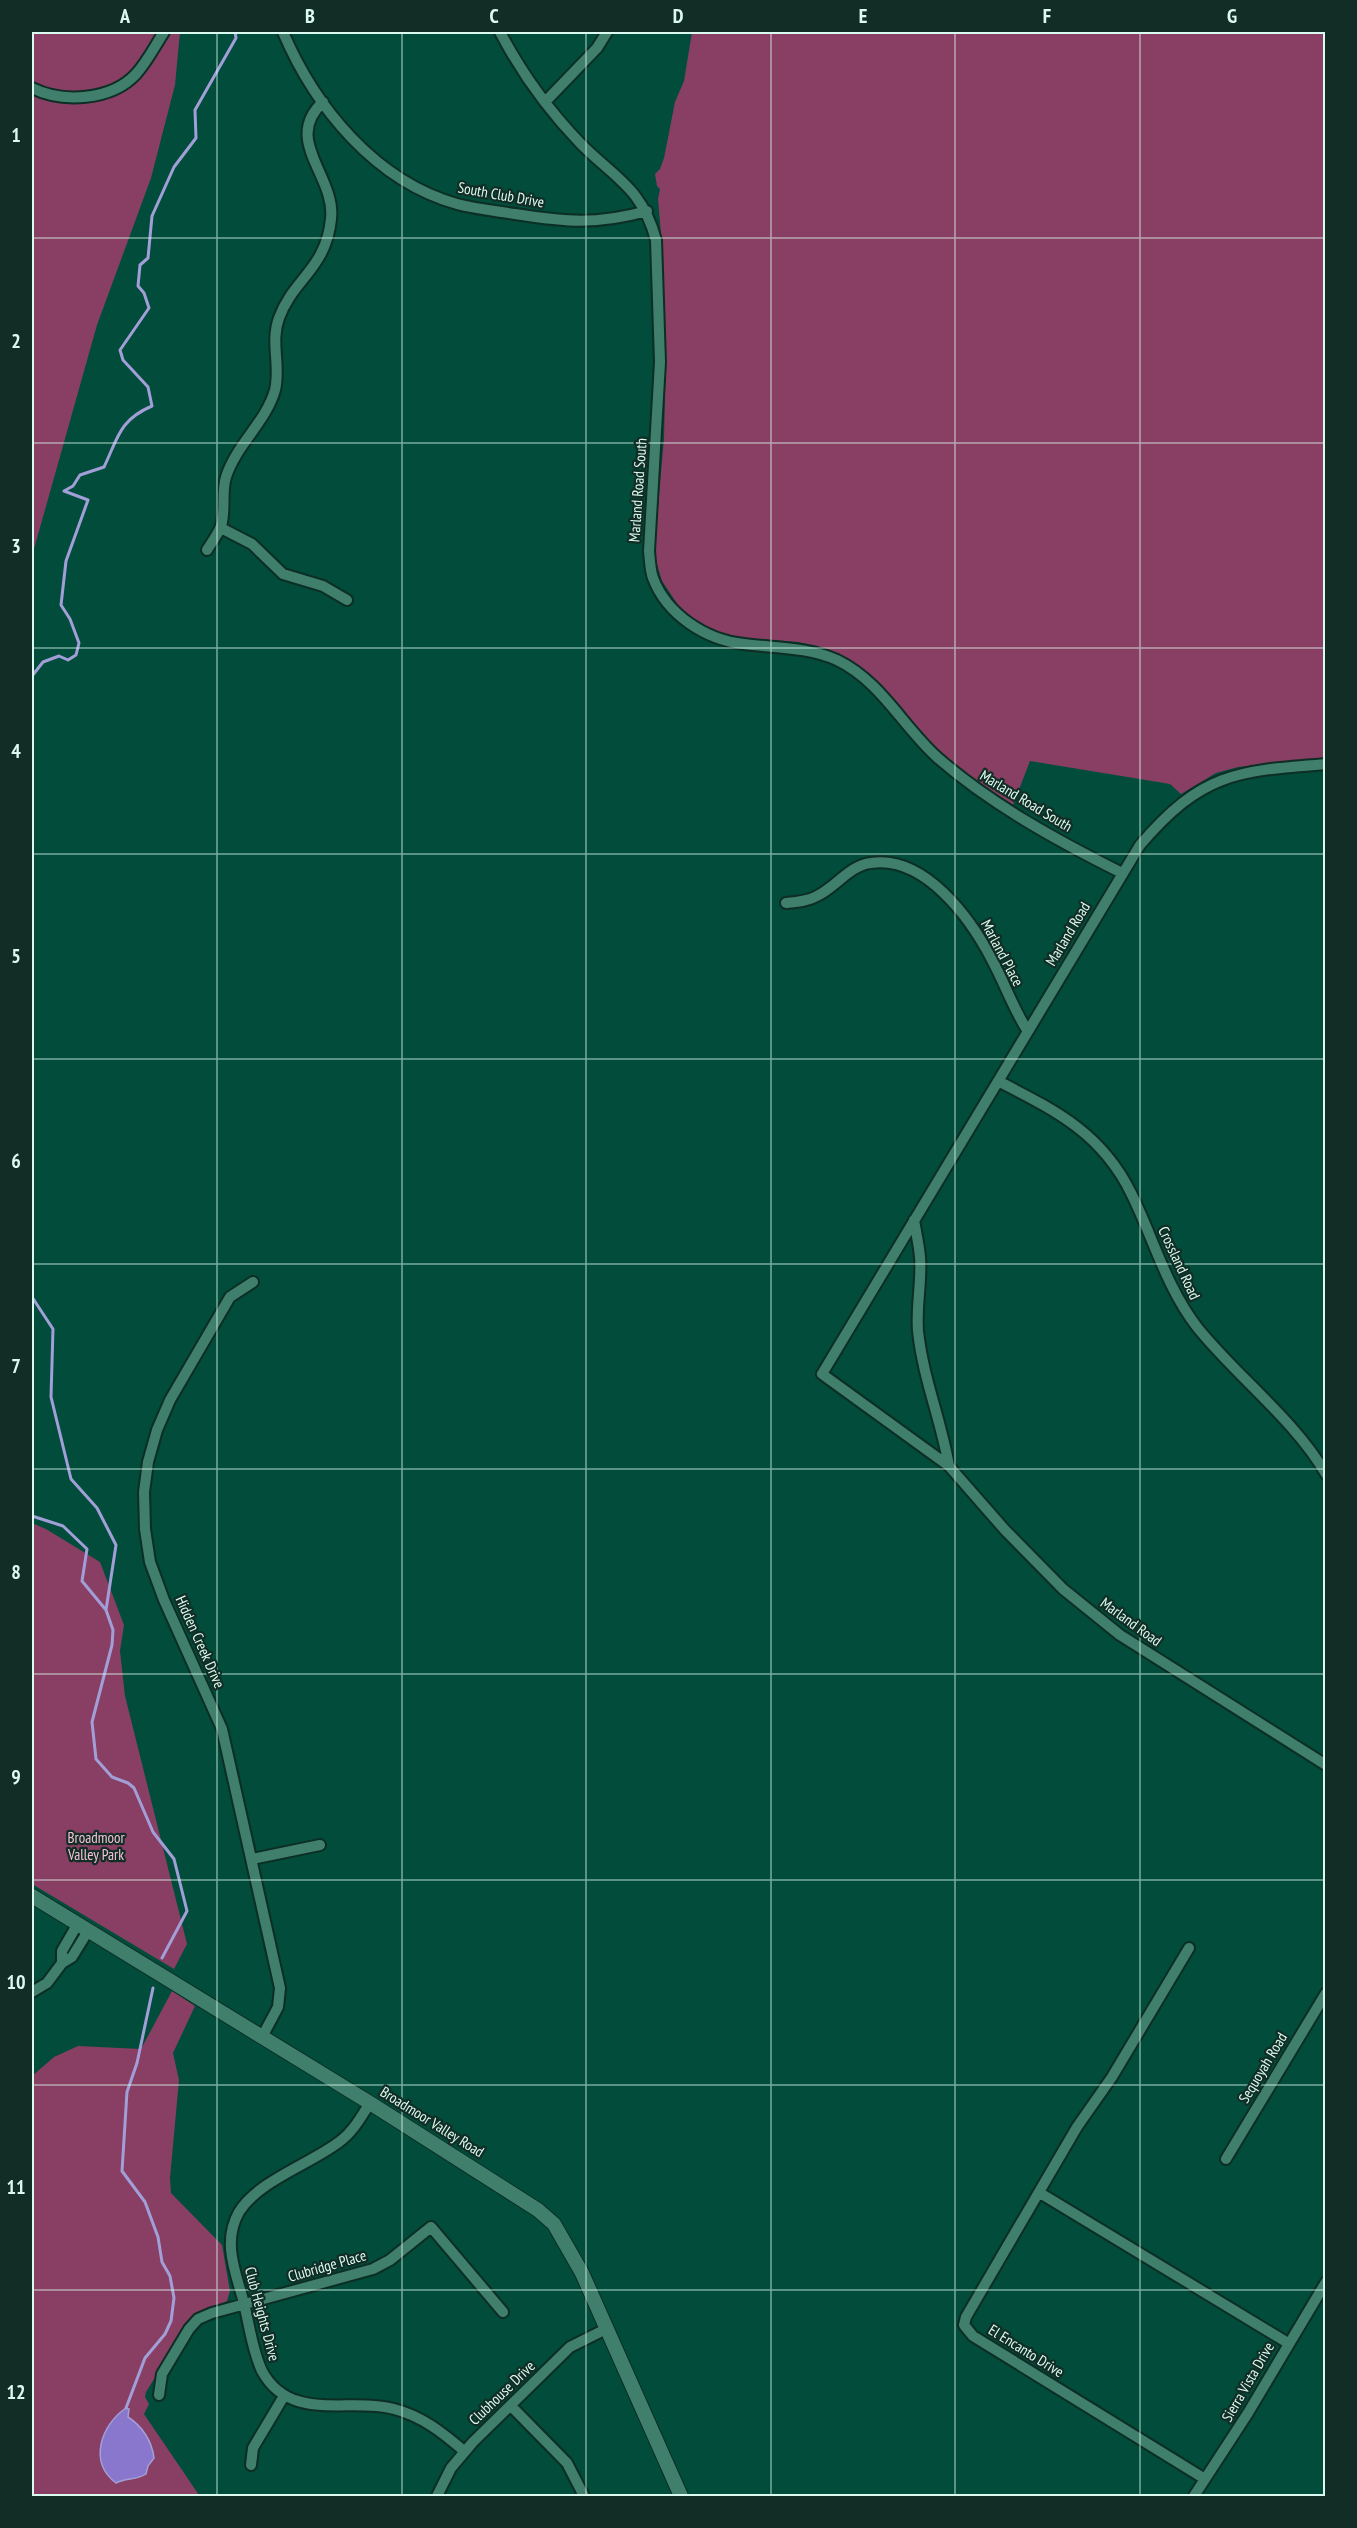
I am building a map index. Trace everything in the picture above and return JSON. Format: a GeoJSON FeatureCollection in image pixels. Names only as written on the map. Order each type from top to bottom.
{"type":"FeatureCollection","features":[{"type":"Feature","properties":{"kind":"street"},"geometry":{"type":"LineString","coordinates":[[32,88],[55,97],[73,97],[105,93],[118,88],[135,75],[164,32]]}},
{"type":"Feature","properties":{"kind":"street","name":"South Club Drive"},"geometry":{"type":"LineString","coordinates":[[283,32],[292,53],[323,102],[349,136],[365,152],[411,184],[456,204],[536,218],[585,222],[614,220],[647,211]]}},
{"type":"Feature","properties":{"kind":"street","name":"Marland Road South"},"geometry":{"type":"LineString","coordinates":[[500,32],[521,69],[581,144],[637,195],[647,211],[656,240],[660,362],[649,551],[653,579],[672,608],[694,627],[722,640],[811,652],[839,661],[864,678],[880,693],[935,756],[968,783],[1092,858],[1122,873]]}},
{"type":"Feature","properties":{"kind":"street"},"geometry":{"type":"LineString","coordinates":[[546,101],[597,48],[607,32]]}},
{"type":"Feature","properties":{"kind":"street"},"geometry":{"type":"LineString","coordinates":[[207,550],[221,528],[226,477],[236,456],[272,399],[275,387],[274,337],[279,316],[314,267],[327,240],[331,217],[330,197],[313,160],[308,132],[308,120],[313,111],[323,102]]}},
{"type":"Feature","properties":{"kind":"street"},"geometry":{"type":"LineString","coordinates":[[221,528],[252,544],[283,574],[323,586],[347,600]]}},
{"type":"Feature","properties":{"kind":"street","name":"Marland Road"},"geometry":{"type":"LineString","coordinates":[[1326,764],[1265,769],[1224,778],[1188,797],[1167,814],[1140,845],[822,1374],[949,1466],[1005,1530],[1084,1606],[1140,1649],[1326,1765]]}},
{"type":"Feature","properties":{"kind":"street","name":"Marland Place"},"geometry":{"type":"LineString","coordinates":[[786,903],[818,896],[857,867],[870,862],[895,863],[920,874],[952,902],[967,919],[993,961],[1014,1010],[1027,1030]]}},
{"type":"Feature","properties":{"kind":"street","name":"Crossland Road"},"geometry":{"type":"LineString","coordinates":[[998,1081],[1060,1113],[1088,1135],[1111,1162],[1130,1190],[1170,1283],[1190,1317],[1220,1354],[1307,1446],[1326,1474]]}},
{"type":"Feature","properties":{"kind":"street"},"geometry":{"type":"LineString","coordinates":[[914,1220],[920,1257],[918,1329],[928,1390],[943,1434],[949,1466]]}},
{"type":"Feature","properties":{"kind":"street","name":"Hidden Creek Drive"},"geometry":{"type":"LineString","coordinates":[[253,1282],[230,1297],[170,1400],[157,1430],[144,1492],[145,1528],[150,1562],[222,1729],[280,1988],[278,2007],[262,2037]]}},
{"type":"Feature","properties":{"kind":"street"},"geometry":{"type":"LineString","coordinates":[[252,1859],[320,1845]]}},
{"type":"Feature","properties":{"kind":"street","name":"Broadmoor Valley Road"},"geometry":{"type":"LineString","coordinates":[[32,1896],[522,2198],[554,2224],[582,2273],[681,2496]]}},
{"type":"Feature","properties":{"kind":"street"},"geometry":{"type":"LineString","coordinates":[[32,1992],[47,1983],[62,1963],[72,1957],[82,1928]]}},
{"type":"Feature","properties":{"kind":"street","name":"El Encanto Drive"},"geometry":{"type":"LineString","coordinates":[[1189,1948],[1112,2077],[1077,2127],[966,2317],[964,2325],[967,2331],[1205,2479]]}},
{"type":"Feature","properties":{"kind":"street","name":"Sequoyah Road"},"geometry":{"type":"LineString","coordinates":[[1226,2159],[1326,1993]]}},
{"type":"Feature","properties":{"kind":"street","name":"Club Heights Drive"},"geometry":{"type":"LineString","coordinates":[[370,2103],[350,2133],[341,2141],[258,2192],[238,2214],[231,2235],[231,2256],[244,2305],[262,2371],[274,2387],[285,2396],[309,2405],[369,2404],[396,2409],[422,2419],[464,2451]]}},
{"type":"Feature","properties":{"kind":"street"},"geometry":{"type":"LineString","coordinates":[[1040,2193],[1288,2343]]}},
{"type":"Feature","properties":{"kind":"street","name":"Clubridge Place"},"geometry":{"type":"LineString","coordinates":[[159,2395],[162,2374],[193,2324],[206,2315],[373,2269],[390,2260],[431,2227],[503,2312]]}},
{"type":"Feature","properties":{"kind":"street","name":"Sierra Vista Drive"},"geometry":{"type":"LineString","coordinates":[[1194,2496],[1248,2414],[1326,2282]]}},
{"type":"Feature","properties":{"kind":"street","name":"Clubhouse Drive"},"geometry":{"type":"LineString","coordinates":[[437,2496],[451,2468],[464,2451],[570,2347],[606,2329]]}},
{"type":"Feature","properties":{"kind":"street"},"geometry":{"type":"LineString","coordinates":[[251,2465],[253,2448],[285,2396]]}},
{"type":"Feature","properties":{"kind":"street"},"geometry":{"type":"LineString","coordinates":[[511,2406],[567,2463],[584,2496]]}},
{"type":"Feature","properties":{"kind":"green space"},"geometry":{"type":"Polygon","coordinates":[[[32,32],[180,32],[175,85],[151,178],[97,325],[32,556],[32,32]]]}},
{"type":"Feature","properties":{"kind":"green space"},"geometry":{"type":"Polygon","coordinates":[[[692,32],[1325,32],[1325,758],[1238,767],[1216,773],[1181,794],[1170,784],[1030,761],[1013,805],[959,769],[923,735],[867,673],[818,646],[745,638],[708,630],[680,608],[662,581],[654,554],[664,438],[666,353],[658,199],[660,189],[657,186],[655,174],[660,169],[664,158],[675,102],[684,81],[692,32]]]}},
{"type":"Feature","properties":{"kind":"green space","name":"Broadmoor Valley Park"},"geometry":{"type":"Polygon","coordinates":[[[32,1523],[100,1562],[124,1625],[120,1651],[125,1696],[187,1944],[174,1969],[32,1884],[32,1523]]]}},
{"type":"Feature","properties":{"kind":"green space"},"geometry":{"type":"Polygon","coordinates":[[[172,1991],[195,2006],[173,2053],[179,2080],[170,2178],[171,2193],[222,2245],[230,2291],[227,2301],[198,2313],[190,2321],[146,2392],[145,2397],[149,2404],[144,2414],[199,2495],[210,2496],[32,2496],[32,2076],[54,2057],[78,2046],[141,2049],[172,1991]]]}},
{"type":"Feature","properties":{"kind":"shaded area"},"geometry":{"type":"Polygon","coordinates":[[[126,2408],[129,2409],[128,2417],[142,2429],[149,2440],[154,2458],[146,2474],[116,2483],[102,2465],[101,2444],[110,2424],[126,2408]]]}},
{"type":"Feature","properties":{"kind":"waterway"},"geometry":{"type":"LineString","coordinates":[[32,676],[43,662],[59,656],[68,660],[76,655],[79,643],[70,619],[61,605],[66,561],[88,500],[64,491],[73,486],[80,475],[104,467],[126,424],[141,411],[152,406],[148,387],[123,360],[120,350],[149,308],[144,293],[138,286],[140,265],[148,258],[152,216],[174,167],[196,138],[195,110],[236,38],[235,32]]}},
{"type":"Feature","properties":{"kind":"waterway"},"geometry":{"type":"LineString","coordinates":[[32,1297],[53,1329],[51,1397],[71,1479],[97,1508],[116,1545],[106,1610],[113,1630],[112,1645],[92,1722],[96,1759],[112,1777],[134,1788],[153,1832],[174,1859],[187,1911],[162,1958]]}},
{"type":"Feature","properties":{"kind":"waterway"},"geometry":{"type":"LineString","coordinates":[[32,1516],[63,1526],[87,1549],[82,1581],[106,1610]]}},
{"type":"Feature","properties":{"kind":"waterway"},"geometry":{"type":"LineString","coordinates":[[126,2408],[145,2358],[165,2334],[171,2321],[174,2298],[170,2276],[162,2262],[158,2237],[145,2202],[122,2171],[127,2092],[137,2063],[153,1988]]}}]}
